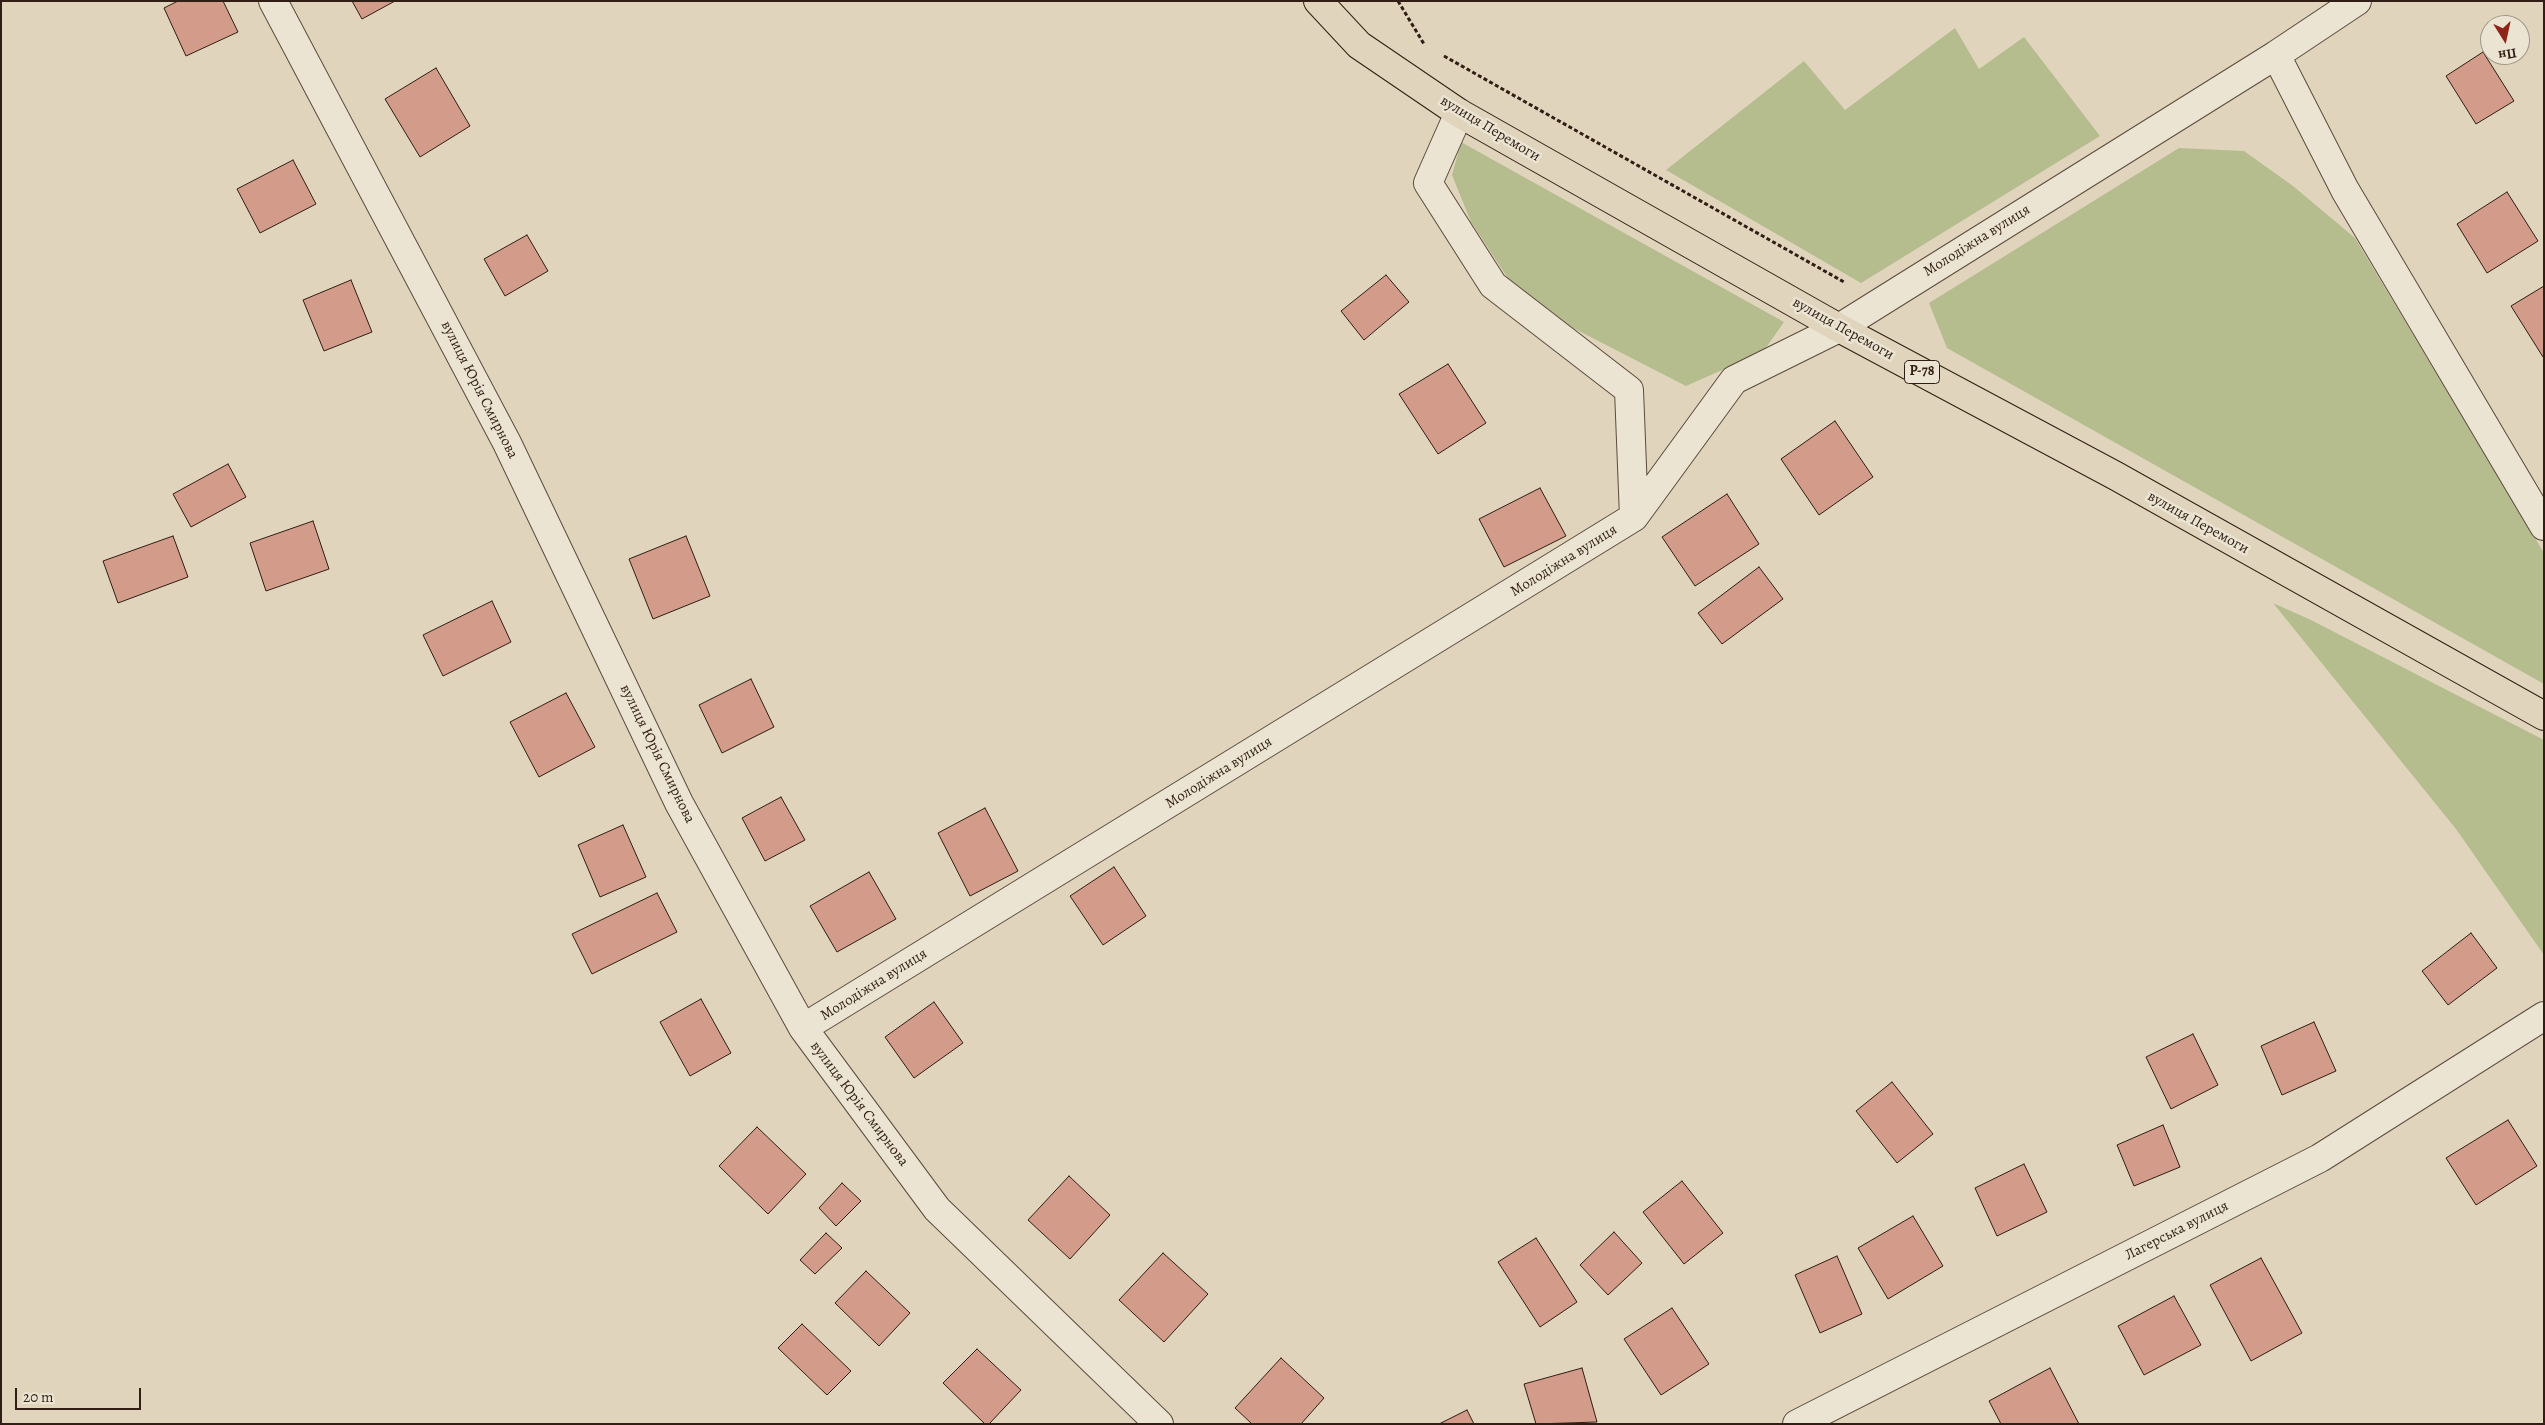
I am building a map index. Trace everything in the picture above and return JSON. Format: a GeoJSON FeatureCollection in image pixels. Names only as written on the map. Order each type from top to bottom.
{"type":"FeatureCollection","features":[{"type":"Feature","properties":{"kind":"main road","name":"вулиця Перемоги"},"geometry":{"type":"LineString","coordinates":[[1318,1],[1359,45],[1459,113],[1839,328],[2116,476],[2544,716]]}},
{"type":"Feature","properties":{"kind":"street","name":"вулиця Юрія Смирнова"},"geometry":{"type":"LineString","coordinates":[[273,1],[507,443],[679,803],[803,1028],[937,1209],[1159,1424]]}},
{"type":"Feature","properties":{"kind":"street","name":"Молодіжна вулиця"},"geometry":{"type":"LineString","coordinates":[[803,1028],[1634,517],[1734,380],[1839,328],[2276,55],[2357,1]]}},
{"type":"Feature","properties":{"kind":"street"},"geometry":{"type":"LineString","coordinates":[[2276,55],[2345,190],[2544,526]]}},
{"type":"Feature","properties":{"kind":"street","name":"Молодіжна вулиця"},"geometry":{"type":"LineString","coordinates":[[1459,113],[1428,183],[1493,285],[1629,390],[1634,517]]}},
{"type":"Feature","properties":{"kind":"street","name":"Лагерська вулиця"},"geometry":{"type":"LineString","coordinates":[[1797,1424],[2320,1158],[2544,1016]]}},
{"type":"Feature","properties":{"kind":"path"},"geometry":{"type":"LineString","coordinates":[[1398,1],[1425,46]]}},
{"type":"Feature","properties":{"kind":"path"},"geometry":{"type":"LineString","coordinates":[[1442,55],[1879,302]]}},
{"type":"Feature","properties":{"kind":"green space"},"geometry":{"type":"Polygon","coordinates":[[[1955,28],[1979,69],[2024,37],[2100,136],[1861,283],[1666,170],[1804,61],[1845,110],[1955,28]]]}},
{"type":"Feature","properties":{"kind":"green space"},"geometry":{"type":"Polygon","coordinates":[[[1461,142],[1784,322],[1763,352],[1686,386],[1573,328],[1509,280],[1471,222],[1452,175],[1461,142]]]}},
{"type":"Feature","properties":{"kind":"green space"},"geometry":{"type":"Polygon","coordinates":[[[2179,148],[2244,151],[2293,186],[2355,238],[2544,553],[2544,684],[1947,348],[1929,303],[2179,148]]]}},
{"type":"Feature","properties":{"kind":"green space"},"geometry":{"type":"Polygon","coordinates":[[[2273,603],[2311,620],[2544,740],[2544,955],[2456,829],[2273,603]]]}},
{"type":"Feature","properties":{"kind":"building"},"geometry":{"type":"Polygon","coordinates":[[[178,1],[223,1],[238,32],[186,56],[164,8],[178,1]]]}},
{"type":"Feature","properties":{"kind":"building"},"geometry":{"type":"Polygon","coordinates":[[[352,1],[395,1],[362,19],[352,1]]]}},
{"type":"Feature","properties":{"kind":"building"},"geometry":{"type":"Polygon","coordinates":[[[2480,54],[2480,65],[2491,65],[2514,101],[2476,124],[2446,76],[2480,54]]]}},
{"type":"Feature","properties":{"kind":"building"},"geometry":{"type":"Polygon","coordinates":[[[436,68],[470,126],[420,157],[385,99],[436,68]]]}},
{"type":"Feature","properties":{"kind":"building"},"geometry":{"type":"Polygon","coordinates":[[[293,160],[316,204],[260,233],[237,189],[293,160]]]}},
{"type":"Feature","properties":{"kind":"building"},"geometry":{"type":"Polygon","coordinates":[[[2507,192],[2538,241],[2487,273],[2457,224],[2507,192]]]}},
{"type":"Feature","properties":{"kind":"building"},"geometry":{"type":"Polygon","coordinates":[[[527,235],[548,271],[505,296],[484,259],[527,235]]]}},
{"type":"Feature","properties":{"kind":"building"},"geometry":{"type":"Polygon","coordinates":[[[1386,275],[1409,302],[1364,340],[1341,311],[1386,275]]]}},
{"type":"Feature","properties":{"kind":"building"},"geometry":{"type":"Polygon","coordinates":[[[351,280],[372,332],[324,351],[303,300],[351,280]]]}},
{"type":"Feature","properties":{"kind":"building"},"geometry":{"type":"Polygon","coordinates":[[[2544,286],[2544,357],[2543,357],[2511,306],[2544,286]]]}},
{"type":"Feature","properties":{"kind":"building"},"geometry":{"type":"Polygon","coordinates":[[[1448,364],[1486,423],[1438,454],[1399,394],[1448,364]]]}},
{"type":"Feature","properties":{"kind":"building"},"geometry":{"type":"Polygon","coordinates":[[[1835,421],[1873,477],[1819,515],[1781,459],[1835,421]]]}},
{"type":"Feature","properties":{"kind":"building"},"geometry":{"type":"Polygon","coordinates":[[[228,464],[246,497],[191,527],[173,494],[228,464]]]}},
{"type":"Feature","properties":{"kind":"building"},"geometry":{"type":"Polygon","coordinates":[[[1540,488],[1566,536],[1504,567],[1479,519],[1540,488]]]}},
{"type":"Feature","properties":{"kind":"building"},"geometry":{"type":"Polygon","coordinates":[[[1727,494],[1759,544],[1695,586],[1662,537],[1727,494]]]}},
{"type":"Feature","properties":{"kind":"building"},"geometry":{"type":"Polygon","coordinates":[[[313,521],[329,569],[266,591],[250,543],[313,521]]]}},
{"type":"Feature","properties":{"kind":"building"},"geometry":{"type":"Polygon","coordinates":[[[173,536],[188,577],[118,603],[103,561],[173,536]]]}},
{"type":"Feature","properties":{"kind":"building"},"geometry":{"type":"Polygon","coordinates":[[[686,536],[710,596],[653,619],[629,559],[686,536]]]}},
{"type":"Feature","properties":{"kind":"building"},"geometry":{"type":"Polygon","coordinates":[[[1759,567],[1783,599],[1722,644],[1698,613],[1759,567]]]}},
{"type":"Feature","properties":{"kind":"building"},"geometry":{"type":"Polygon","coordinates":[[[492,601],[511,642],[443,676],[423,635],[492,601]]]}},
{"type":"Feature","properties":{"kind":"building"},"geometry":{"type":"Polygon","coordinates":[[[751,679],[774,727],[722,753],[699,705],[751,679]]]}},
{"type":"Feature","properties":{"kind":"building"},"geometry":{"type":"Polygon","coordinates":[[[566,693],[595,747],[539,777],[510,722],[566,693]]]}},
{"type":"Feature","properties":{"kind":"building"},"geometry":{"type":"Polygon","coordinates":[[[781,797],[805,840],[765,861],[742,818],[781,797]]]}},
{"type":"Feature","properties":{"kind":"building"},"geometry":{"type":"Polygon","coordinates":[[[985,808],[1018,871],[970,896],[938,833],[985,808]]]}},
{"type":"Feature","properties":{"kind":"building"},"geometry":{"type":"Polygon","coordinates":[[[623,825],[646,877],[600,897],[578,845],[623,825]]]}},
{"type":"Feature","properties":{"kind":"building"},"geometry":{"type":"Polygon","coordinates":[[[1114,867],[1146,916],[1103,945],[1070,896],[1114,867]]]}},
{"type":"Feature","properties":{"kind":"building"},"geometry":{"type":"Polygon","coordinates":[[[869,872],[896,919],[837,952],[810,906],[869,872]]]}},
{"type":"Feature","properties":{"kind":"building"},"geometry":{"type":"Polygon","coordinates":[[[657,893],[677,932],[592,974],[572,934],[657,893]]]}},
{"type":"Feature","properties":{"kind":"building"},"geometry":{"type":"Polygon","coordinates":[[[2471,933],[2497,968],[2448,1005],[2422,971],[2471,933]]]}},
{"type":"Feature","properties":{"kind":"building"},"geometry":{"type":"Polygon","coordinates":[[[701,999],[731,1053],[690,1076],[660,1022],[701,999]]]}},
{"type":"Feature","properties":{"kind":"building"},"geometry":{"type":"Polygon","coordinates":[[[934,1002],[963,1043],[914,1078],[885,1037],[934,1002]]]}},
{"type":"Feature","properties":{"kind":"building"},"geometry":{"type":"Polygon","coordinates":[[[2314,1022],[2336,1071],[2282,1095],[2261,1046],[2314,1022]]]}},
{"type":"Feature","properties":{"kind":"building"},"geometry":{"type":"Polygon","coordinates":[[[2193,1034],[2218,1085],[2171,1109],[2146,1057],[2193,1034]]]}},
{"type":"Feature","properties":{"kind":"building"},"geometry":{"type":"Polygon","coordinates":[[[1892,1082],[1933,1134],[1897,1163],[1856,1111],[1892,1082]]]}},
{"type":"Feature","properties":{"kind":"building"},"geometry":{"type":"Polygon","coordinates":[[[2508,1120],[2537,1166],[2476,1205],[2446,1158],[2508,1120]]]}},
{"type":"Feature","properties":{"kind":"building"},"geometry":{"type":"Polygon","coordinates":[[[2163,1125],[2180,1167],[2134,1186],[2117,1145],[2163,1125]]]}},
{"type":"Feature","properties":{"kind":"building"},"geometry":{"type":"Polygon","coordinates":[[[757,1127],[806,1174],[768,1214],[719,1166],[757,1127]]]}},
{"type":"Feature","properties":{"kind":"building"},"geometry":{"type":"Polygon","coordinates":[[[2024,1164],[2047,1212],[1997,1236],[1975,1188],[2024,1164]]]}},
{"type":"Feature","properties":{"kind":"building"},"geometry":{"type":"Polygon","coordinates":[[[1069,1176],[1110,1215],[1070,1259],[1028,1220],[1069,1176]]]}},
{"type":"Feature","properties":{"kind":"building"},"geometry":{"type":"Polygon","coordinates":[[[1682,1181],[1723,1233],[1684,1264],[1643,1212],[1682,1181]]]}},
{"type":"Feature","properties":{"kind":"building"},"geometry":{"type":"Polygon","coordinates":[[[842,1183],[861,1201],[836,1226],[819,1208],[842,1183]]]}},
{"type":"Feature","properties":{"kind":"building"},"geometry":{"type":"Polygon","coordinates":[[[1913,1216],[1943,1266],[1888,1299],[1858,1248],[1913,1216]]]}},
{"type":"Feature","properties":{"kind":"building"},"geometry":{"type":"Polygon","coordinates":[[[1614,1232],[1642,1263],[1608,1295],[1580,1265],[1614,1232]]]}},
{"type":"Feature","properties":{"kind":"building"},"geometry":{"type":"Polygon","coordinates":[[[826,1233],[842,1248],[815,1274],[800,1260],[826,1233]]]}},
{"type":"Feature","properties":{"kind":"building"},"geometry":{"type":"Polygon","coordinates":[[[1536,1238],[1577,1302],[1540,1327],[1498,1262],[1536,1238]]]}},
{"type":"Feature","properties":{"kind":"building"},"geometry":{"type":"Polygon","coordinates":[[[1163,1253],[1208,1294],[1164,1342],[1119,1300],[1163,1253]]]}},
{"type":"Feature","properties":{"kind":"building"},"geometry":{"type":"Polygon","coordinates":[[[1837,1256],[1862,1314],[1820,1333],[1795,1275],[1837,1256]]]}},
{"type":"Feature","properties":{"kind":"building"},"geometry":{"type":"Polygon","coordinates":[[[2261,1258],[2302,1333],[2251,1361],[2210,1285],[2261,1258]]]}},
{"type":"Feature","properties":{"kind":"building"},"geometry":{"type":"Polygon","coordinates":[[[866,1271],[910,1313],[879,1346],[835,1303],[866,1271]]]}},
{"type":"Feature","properties":{"kind":"building"},"geometry":{"type":"Polygon","coordinates":[[[2174,1296],[2201,1345],[2144,1375],[2118,1326],[2174,1296]]]}},
{"type":"Feature","properties":{"kind":"building"},"geometry":{"type":"Polygon","coordinates":[[[1672,1308],[1709,1364],[1661,1395],[1624,1339],[1672,1308]]]}},
{"type":"Feature","properties":{"kind":"building"},"geometry":{"type":"Polygon","coordinates":[[[802,1324],[851,1371],[827,1395],[778,1348],[802,1324]]]}},
{"type":"Feature","properties":{"kind":"building"},"geometry":{"type":"Polygon","coordinates":[[[977,1349],[1021,1390],[989,1424],[985,1424],[943,1383],[977,1349]]]}},
{"type":"Feature","properties":{"kind":"building"},"geometry":{"type":"Polygon","coordinates":[[[1281,1358],[1324,1398],[1301,1424],[1252,1424],[1235,1408],[1281,1358]]]}},
{"type":"Feature","properties":{"kind":"building"},"geometry":{"type":"Polygon","coordinates":[[[1582,1368],[1597,1422],[1536,1424],[1524,1384],[1582,1368]]]}},
{"type":"Feature","properties":{"kind":"building"},"geometry":{"type":"Polygon","coordinates":[[[2050,1368],[2079,1424],[2001,1424],[1989,1401],[2050,1368]]]}},
{"type":"Feature","properties":{"kind":"building"},"geometry":{"type":"Polygon","coordinates":[[[1467,1410],[1474,1424],[1439,1424],[1467,1410]]]}}]}
